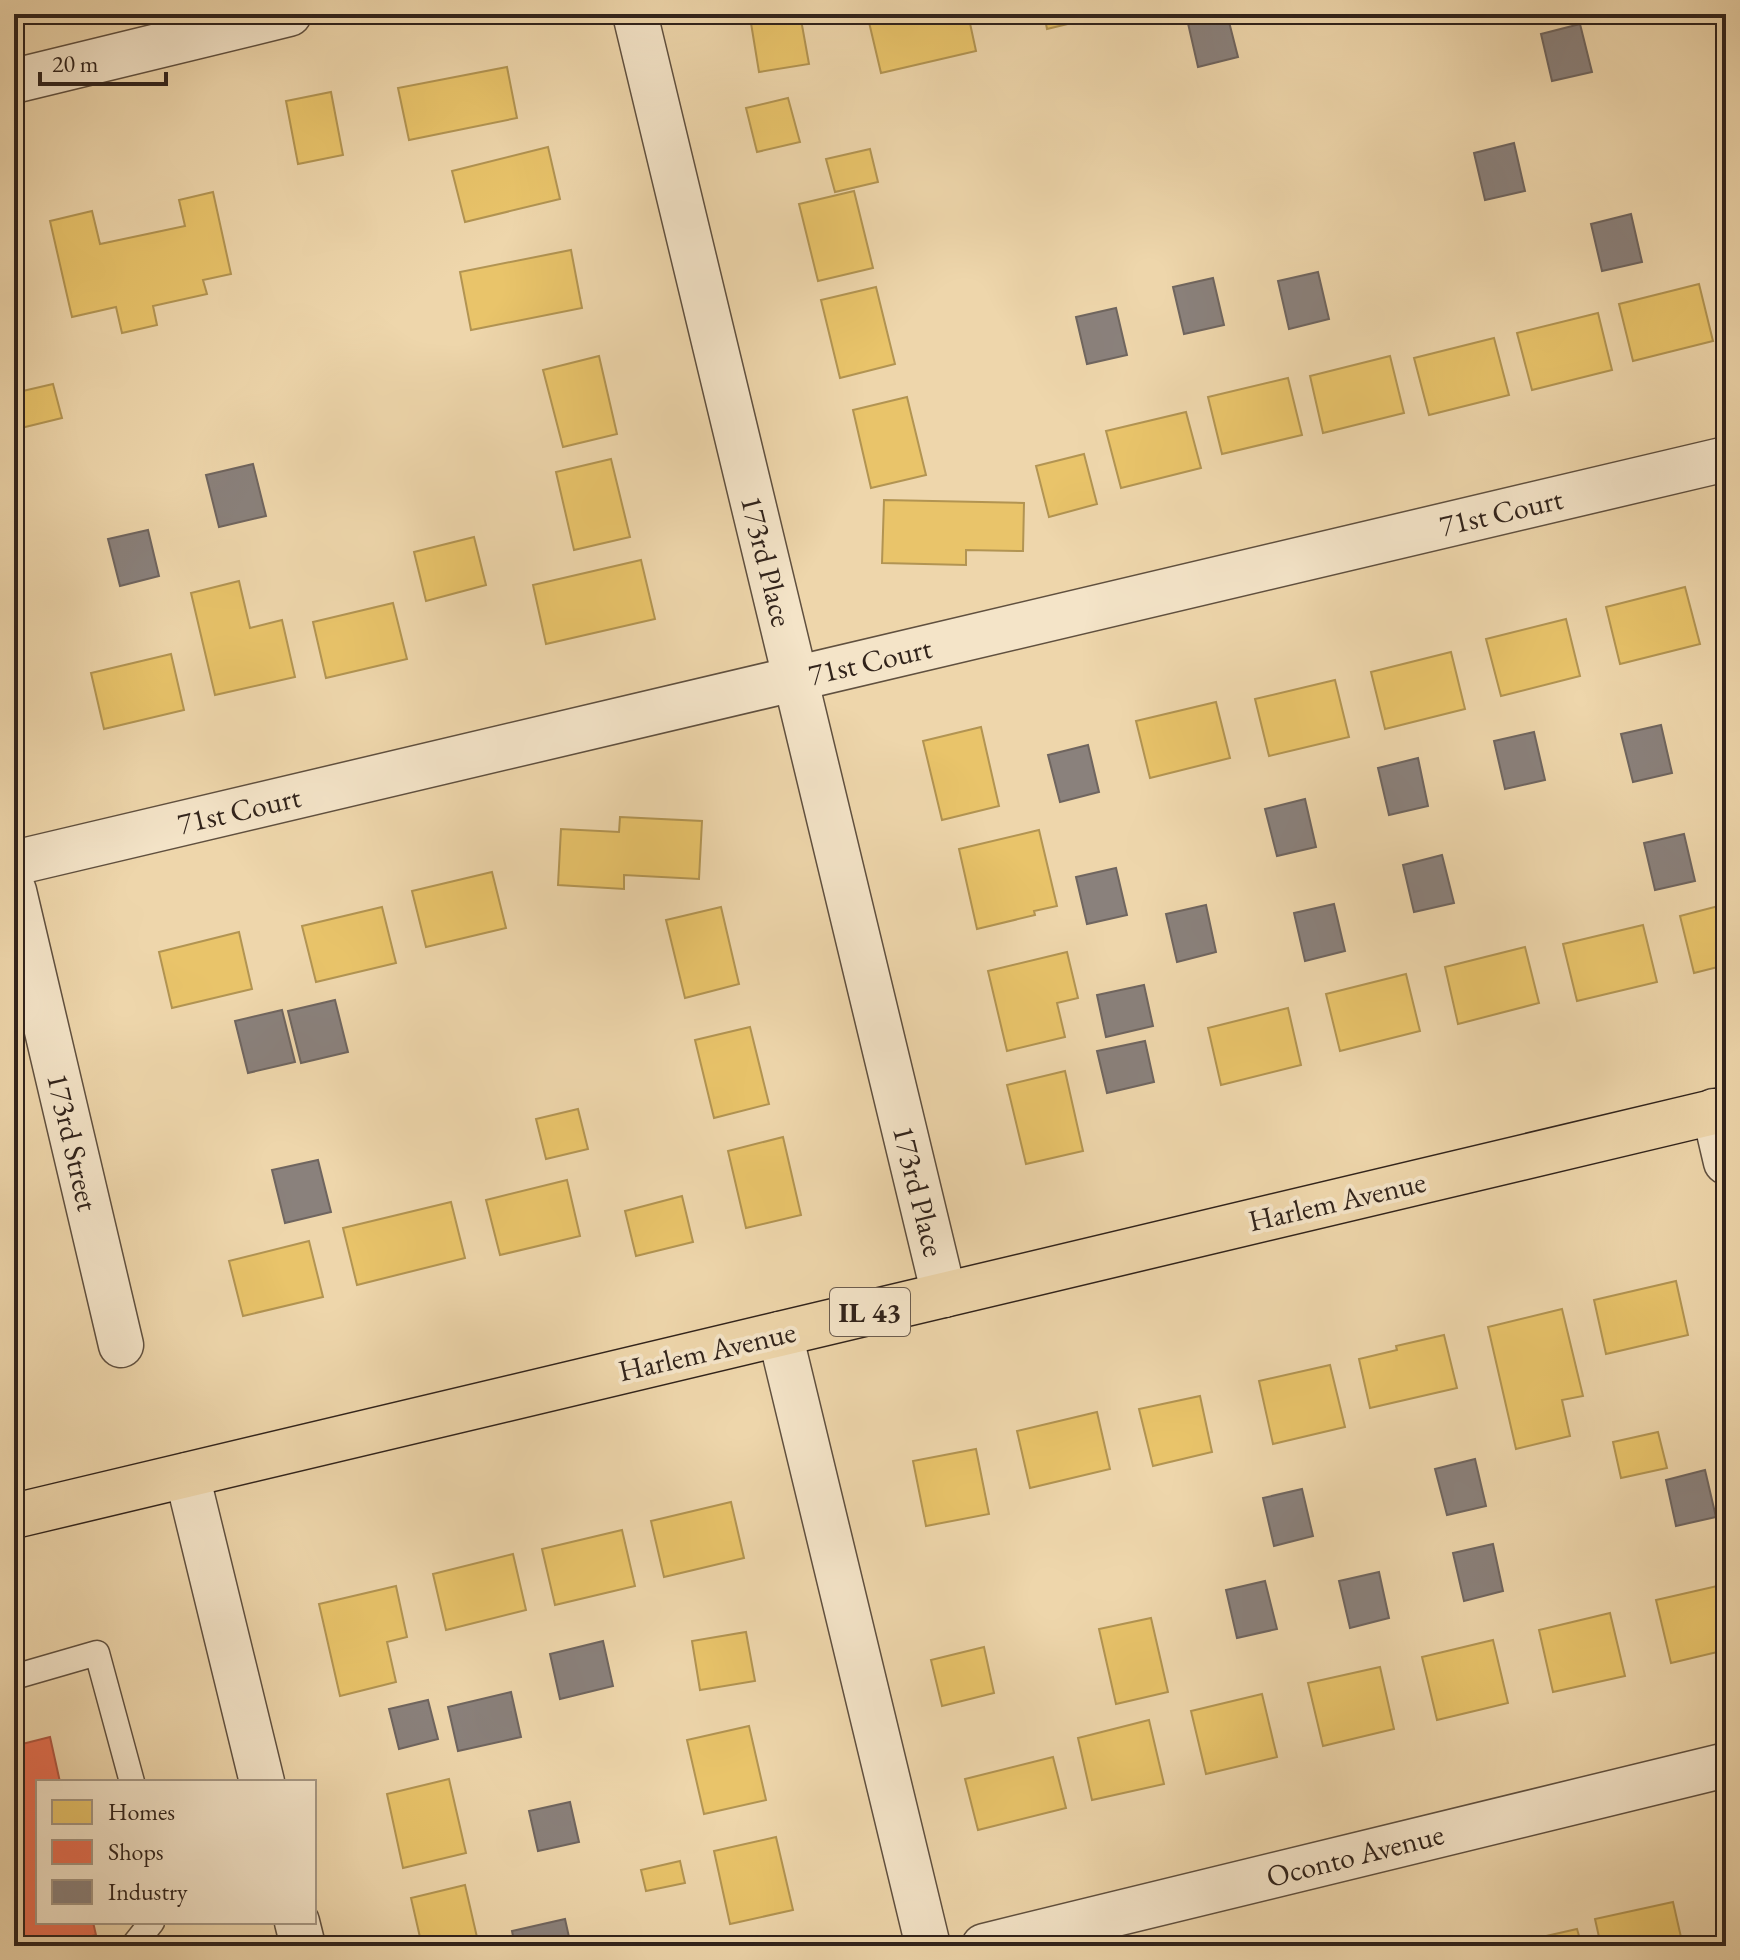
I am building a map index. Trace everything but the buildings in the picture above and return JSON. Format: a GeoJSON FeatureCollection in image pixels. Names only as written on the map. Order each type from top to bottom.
{"type":"FeatureCollection","features":[{"type":"Feature","properties":{"kind":"main road","name":"Harlem Avenue"},"geometry":{"type":"LineString","coordinates":[[14,1516],[1720,1110]]}},
{"type":"Feature","properties":{"kind":"street"},"geometry":{"type":"LineString","coordinates":[[14,81],[289,14]]}},
{"type":"Feature","properties":{"kind":"street","name":"173rd Place"},"geometry":{"type":"LineString","coordinates":[[635,14],[944,1295]]}},
{"type":"Feature","properties":{"kind":"street","name":"71st Court"},"geometry":{"type":"LineString","coordinates":[[14,863],[1726,459]]}},
{"type":"Feature","properties":{"kind":"street","name":"173rd Street"},"geometry":{"type":"LineString","coordinates":[[14,891],[121,1345]]}},
{"type":"Feature","properties":{"kind":"street"},"geometry":{"type":"LineString","coordinates":[[1720,1110],[1726,1162]]}},
{"type":"Feature","properties":{"kind":"street"},"geometry":{"type":"LineString","coordinates":[[780,1334],[928,1946]]}},
{"type":"Feature","properties":{"kind":"street"},"geometry":{"type":"LineString","coordinates":[[187,1475],[262,1780]]}},
{"type":"Feature","properties":{"kind":"street","name":"Oconto Avenue"},"geometry":{"type":"LineString","coordinates":[[984,1946],[1726,1765]]}},
{"type":"Feature","properties":{"kind":"street"},"geometry":{"type":"LineString","coordinates":[[298,1924],[303,1946]]}},
{"type":"Feature","properties":{"kind":"lane"},"geometry":{"type":"LineString","coordinates":[[14,1677],[97,1653],[131,1780]]}},
{"type":"Feature","properties":{"kind":"lane"},"geometry":{"type":"LineString","coordinates":[[133,1946],[150,1924]]}}]}
